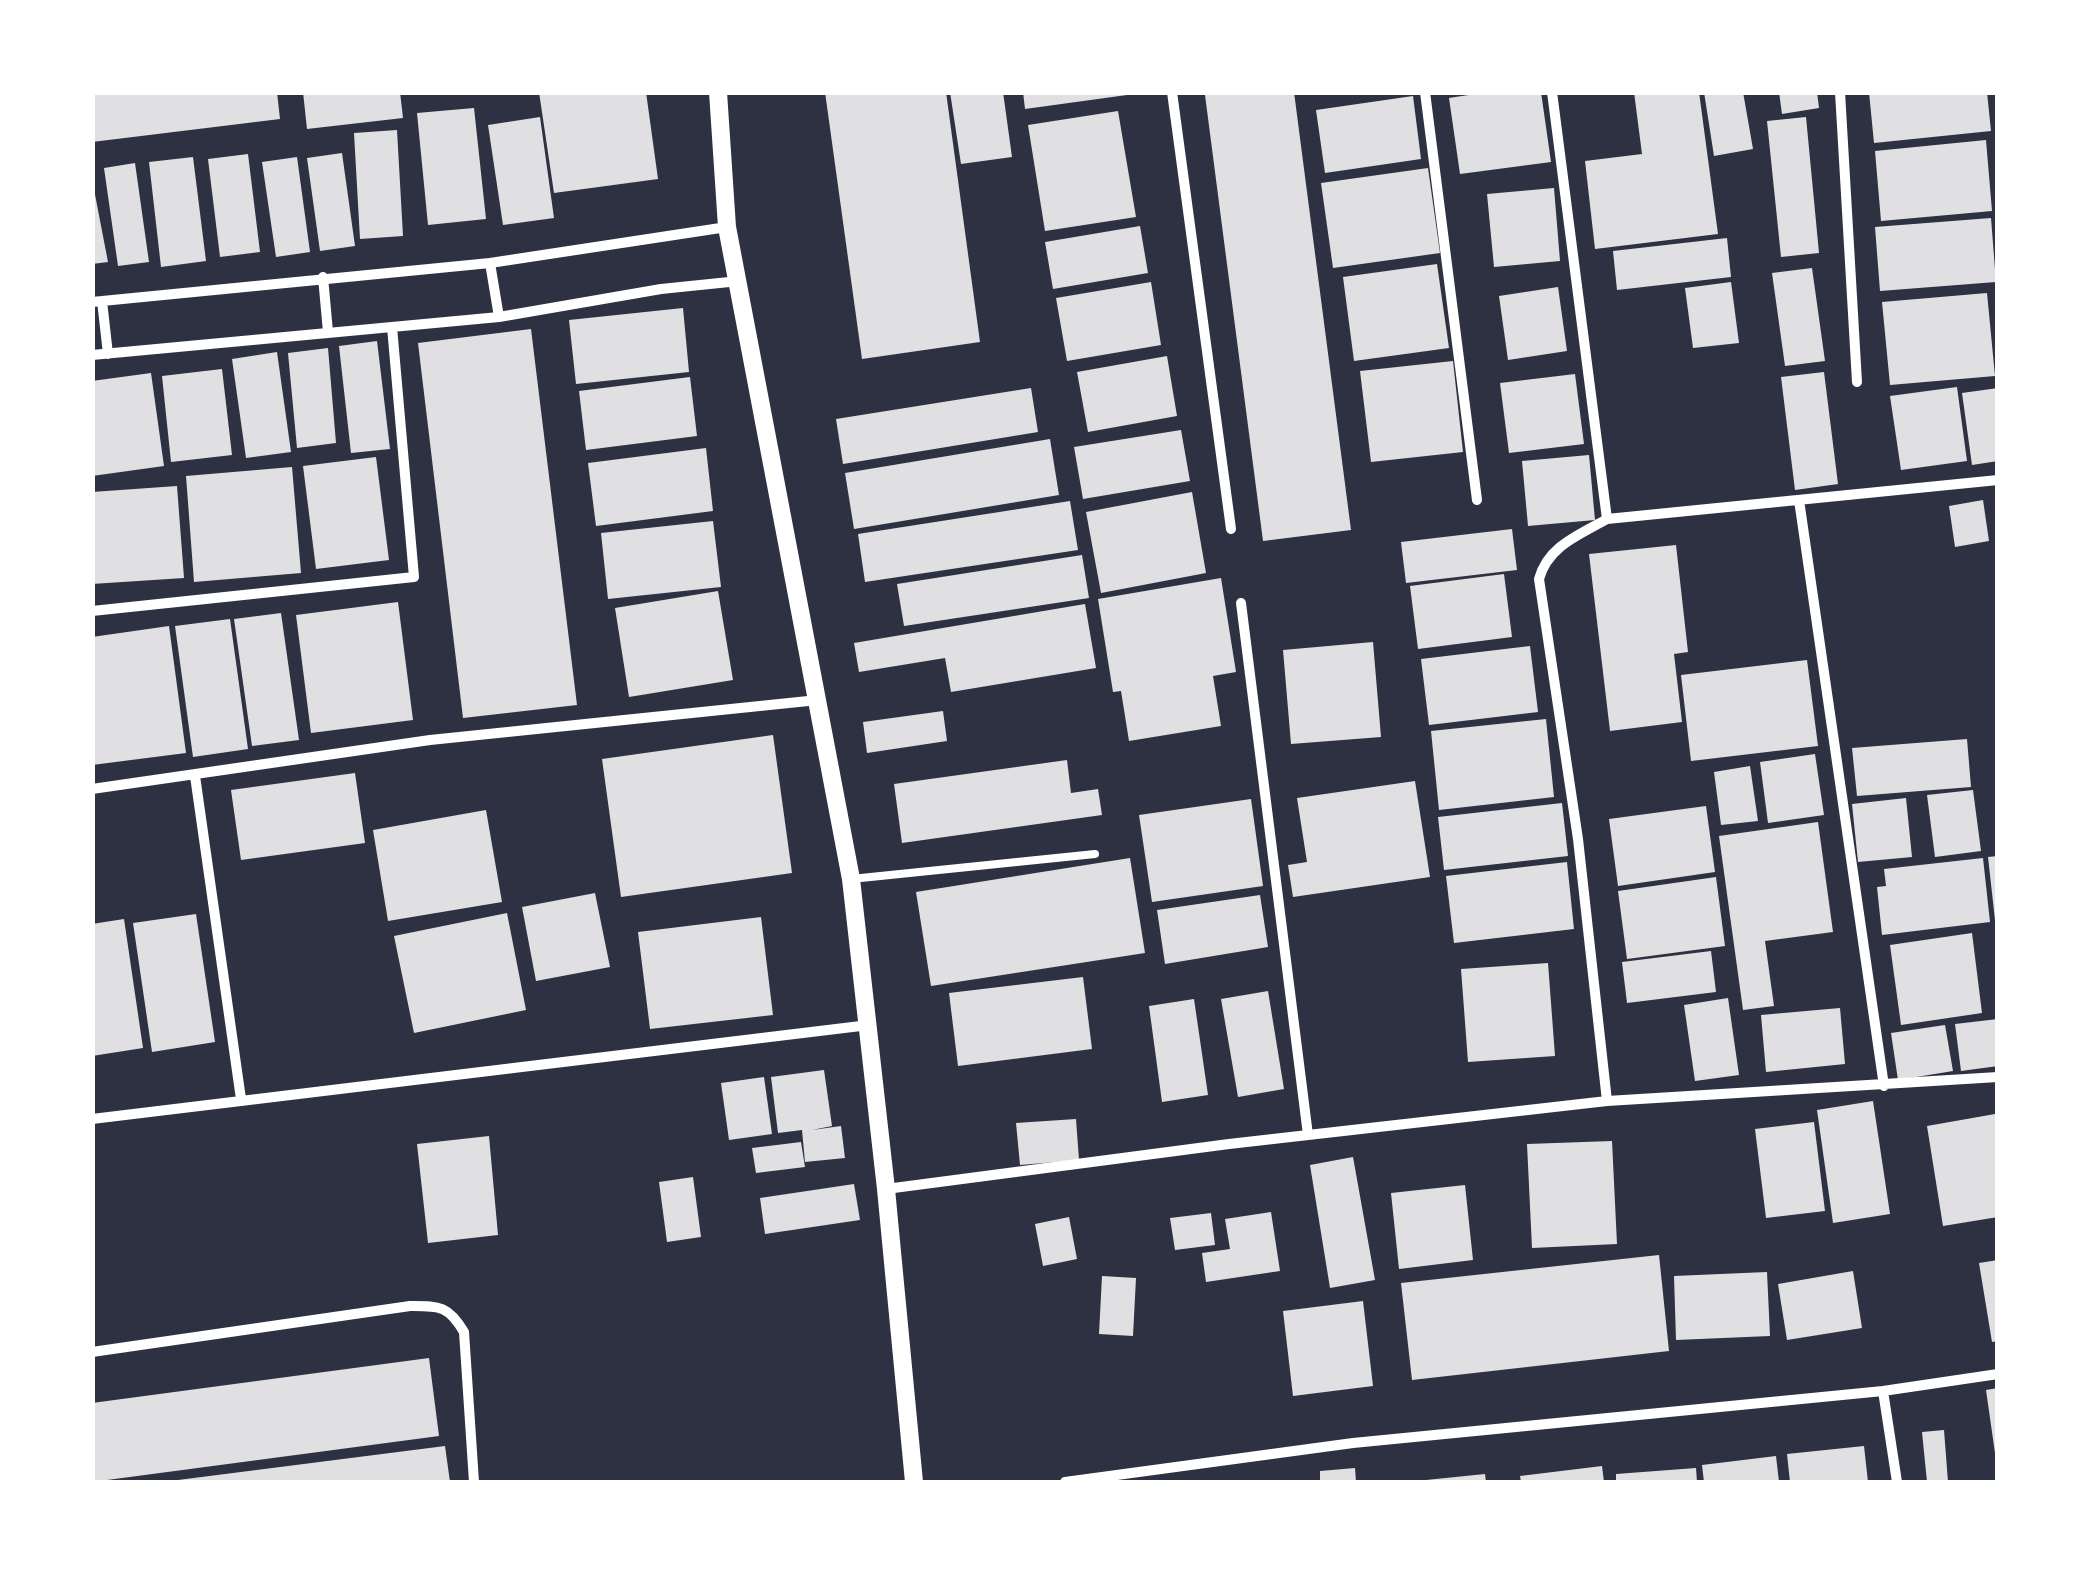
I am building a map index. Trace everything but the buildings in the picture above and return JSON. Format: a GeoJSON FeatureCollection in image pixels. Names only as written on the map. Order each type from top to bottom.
{"type":"FeatureCollection","features":[{"type":"Feature","properties":{"kind":"street"},"geometry":{"type":"LineString","coordinates":[[718,92],[728,227],[851,879],[914,1482]]}},
{"type":"Feature","properties":{"kind":"street"},"geometry":{"type":"LineString","coordinates":[[1172,92],[1231,529]]}},
{"type":"Feature","properties":{"kind":"street"},"geometry":{"type":"LineString","coordinates":[[1426,92],[1477,500]]}},
{"type":"Feature","properties":{"kind":"street"},"geometry":{"type":"LineString","coordinates":[[1552,92],[1607,519]]}},
{"type":"Feature","properties":{"kind":"street"},"geometry":{"type":"LineString","coordinates":[[1840,92],[1857,382]]}},
{"type":"Feature","properties":{"kind":"street"},"geometry":{"type":"LineString","coordinates":[[108,354],[97,301],[490,263],[728,227]]}},
{"type":"Feature","properties":{"kind":"street"},"geometry":{"type":"LineString","coordinates":[[490,263],[499,317]]}},
{"type":"Feature","properties":{"kind":"street"},"geometry":{"type":"LineString","coordinates":[[322,277],[328,332]]}},
{"type":"Feature","properties":{"kind":"street"},"geometry":{"type":"LineString","coordinates":[[92,355],[499,317],[739,281]]}},
{"type":"Feature","properties":{"kind":"street"},"geometry":{"type":"LineString","coordinates":[[92,611],[414,576],[392,327]]}},
{"type":"Feature","properties":{"kind":"street"},"geometry":{"type":"LineString","coordinates":[[1607,1101],[1578,839],[1539,579],[1543,563],[1554,550],[1607,519],[1998,480]]}},
{"type":"Feature","properties":{"kind":"street"},"geometry":{"type":"LineString","coordinates":[[1799,500],[1884,1086]]}},
{"type":"Feature","properties":{"kind":"street"},"geometry":{"type":"LineString","coordinates":[[1241,603],[1308,1135]]}},
{"type":"Feature","properties":{"kind":"street"},"geometry":{"type":"LineString","coordinates":[[92,790],[430,740],[818,700]]}},
{"type":"Feature","properties":{"kind":"street"},"geometry":{"type":"LineString","coordinates":[[195,776],[240,1099]]}},
{"type":"Feature","properties":{"kind":"street"},"geometry":{"type":"LineString","coordinates":[[92,1118],[869,1025]]}},
{"type":"Feature","properties":{"kind":"street"},"geometry":{"type":"LineString","coordinates":[[886,1190],[1607,1101],[1998,1077]]}},
{"type":"Feature","properties":{"kind":"street"},"geometry":{"type":"LineString","coordinates":[[92,1352],[410,1306],[437,1306],[454,1314],[464,1332],[474,1482]]}},
{"type":"Feature","properties":{"kind":"street"},"geometry":{"type":"LineString","coordinates":[[1065,1482],[1353,1443],[1883,1392],[1998,1374]]}},
{"type":"Feature","properties":{"kind":"street"},"geometry":{"type":"LineString","coordinates":[[1883,1392],[1896,1482]]}},
{"type":"Feature","properties":{"kind":"lane"},"geometry":{"type":"LineString","coordinates":[[851,879],[1095,854]]}}]}
